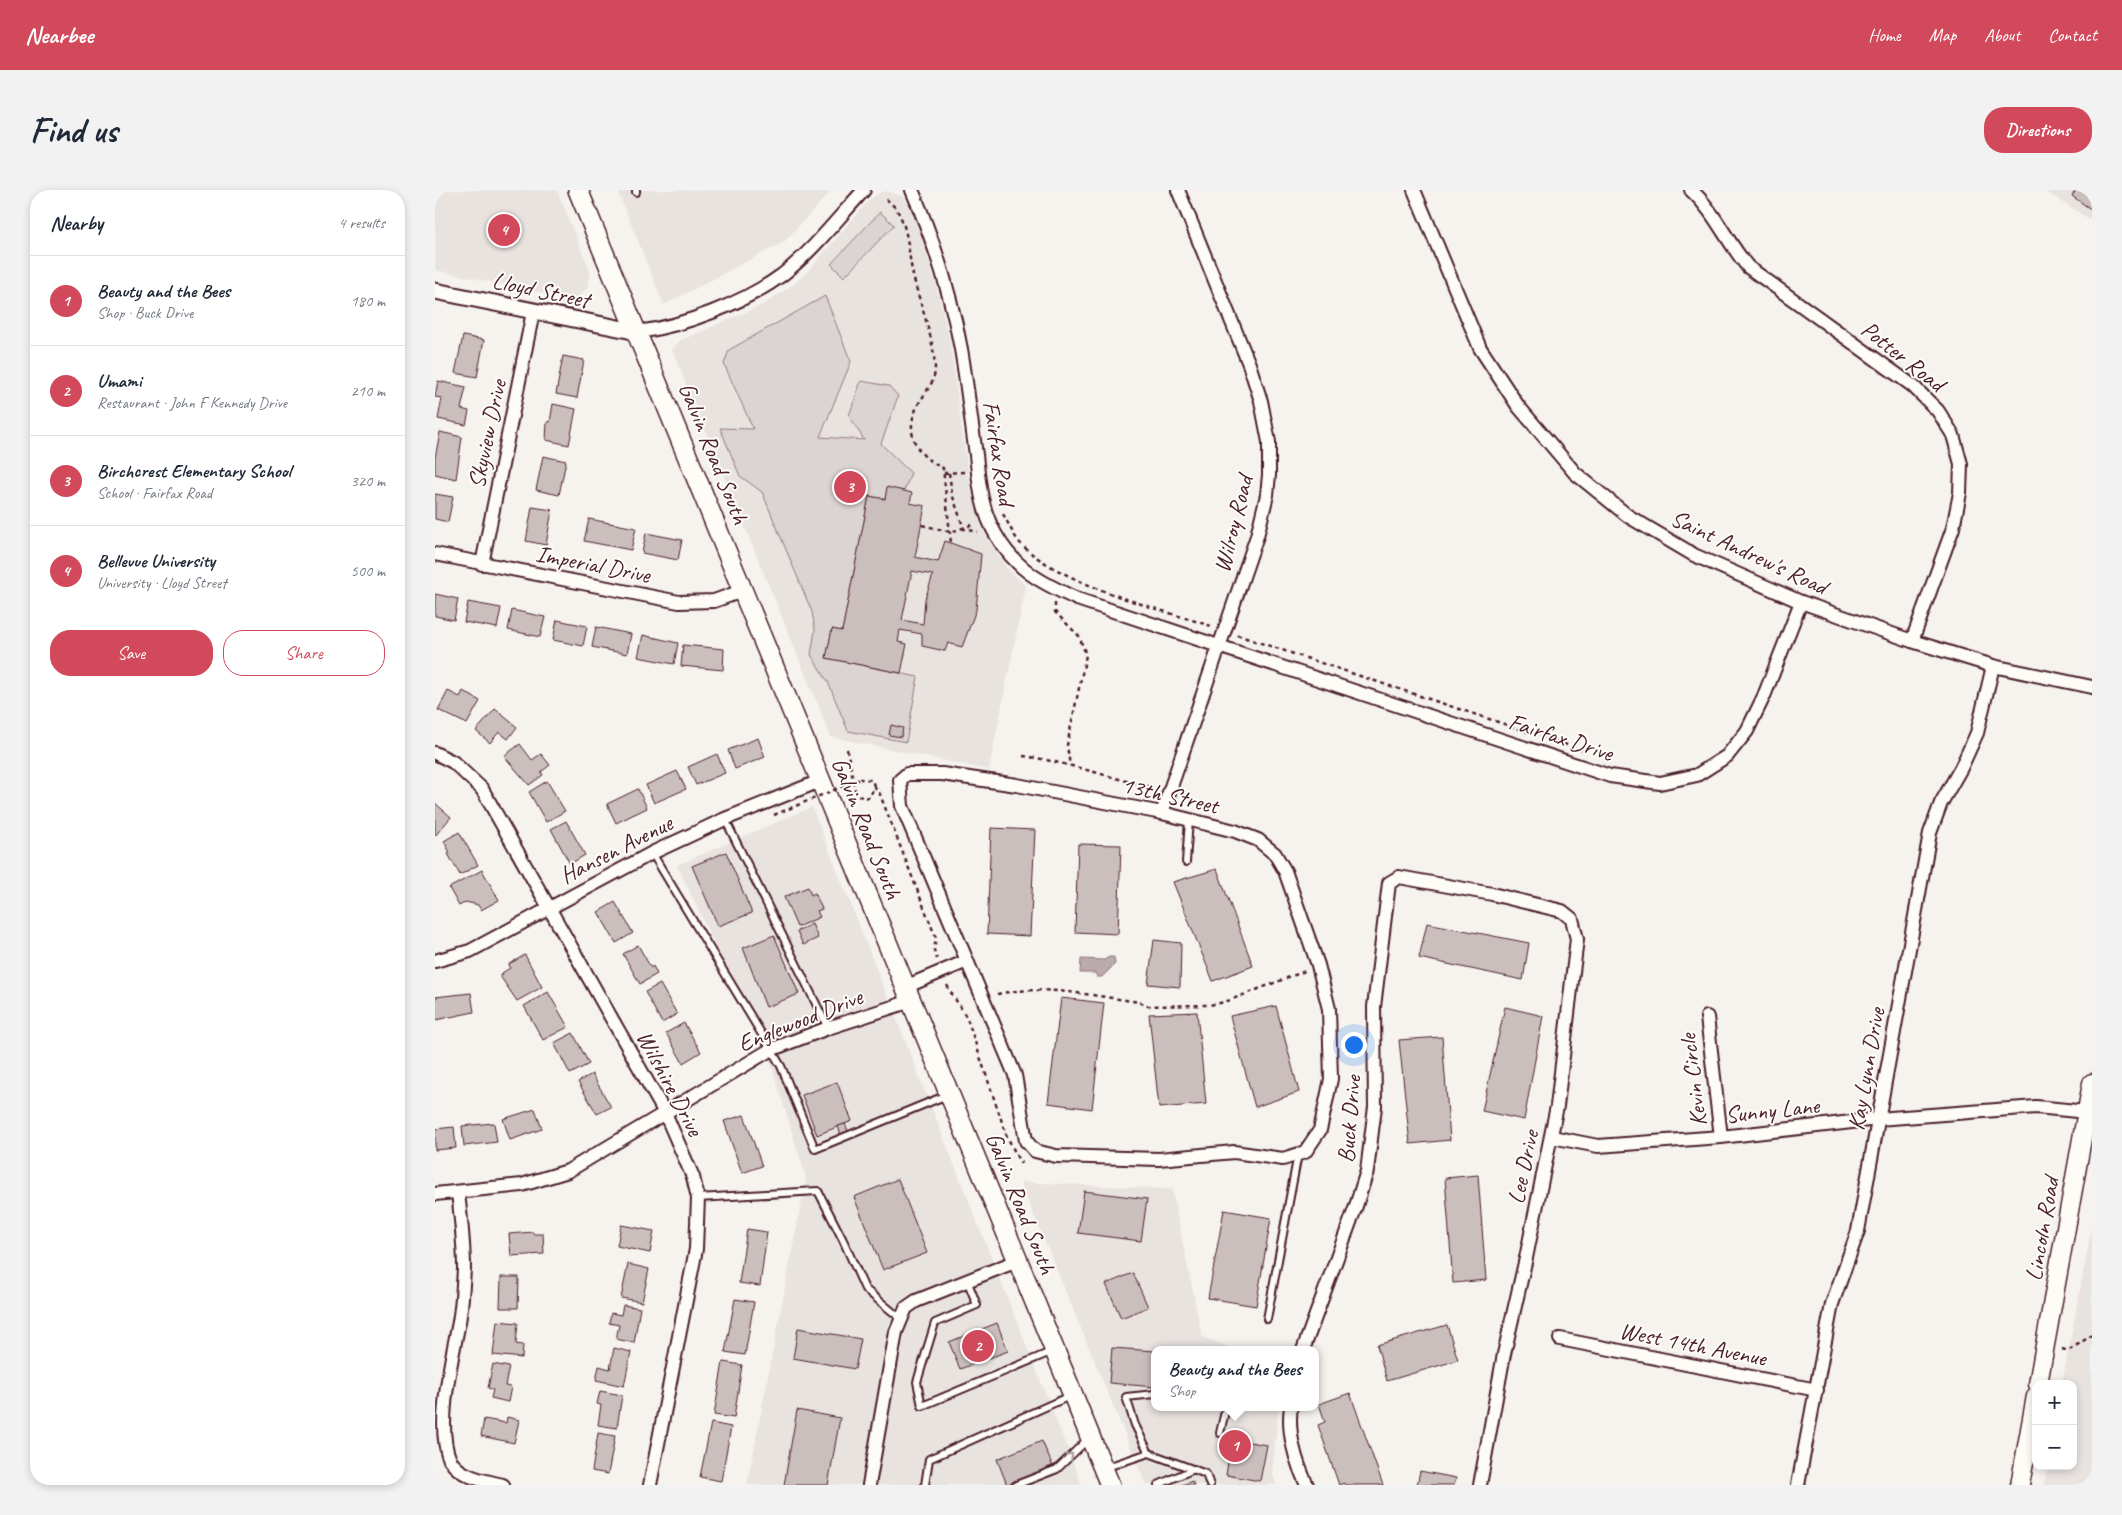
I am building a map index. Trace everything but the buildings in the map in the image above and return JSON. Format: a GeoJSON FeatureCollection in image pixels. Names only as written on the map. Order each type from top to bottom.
{"type":"FeatureCollection","features":[{"type":"Feature","properties":{"kind":"main road","name":"Galvin Road South"},"geometry":{"type":"LineString","coordinates":[[578,190],[638,332],[820,781],[1107,1477]]}},
{"type":"Feature","properties":{"kind":"main road","name":"Lincoln Road"},"geometry":{"type":"LineString","coordinates":[[2039,1380],[2092,1083]]}},
{"type":"Feature","properties":{"kind":"main road"},"geometry":{"type":"LineString","coordinates":[[2020,1485],[2032,1418]]}},
{"type":"Feature","properties":{"kind":"street"},"geometry":{"type":"LineString","coordinates":[[638,332],[663,329],[694,318],[768,284],[804,255],[864,190]]}},
{"type":"Feature","properties":{"kind":"street","name":"Fairfax Road"},"geometry":{"type":"LineString","coordinates":[[912,190],[929,229],[953,310],[961,350],[978,478],[987,518],[1011,556],[1039,582],[1077,599],[1218,646]]}},
{"type":"Feature","properties":{"kind":"street","name":"Wilroy Road"},"geometry":{"type":"LineString","coordinates":[[1161,813],[1263,514],[1269,476],[1269,442],[1261,401],[1249,364],[1177,190]]}},
{"type":"Feature","properties":{"kind":"street","name":"Saint Andrew's Road"},"geometry":{"type":"LineString","coordinates":[[1413,190],[1480,348],[1518,406],[1575,473],[1628,516],[1694,556],[1801,602],[1913,641],[1993,666],[2092,687]]}},
{"type":"Feature","properties":{"kind":"street","name":"Potter Road"},"geometry":{"type":"LineString","coordinates":[[1691,190],[1707,205],[1731,248],[1748,267],[1913,386],[1938,411],[1953,435],[1961,464],[1960,493],[1955,519],[1913,641]]}},
{"type":"Feature","properties":{"kind":"street","name":"Lloyd Street"},"geometry":{"type":"LineString","coordinates":[[435,291],[638,332]]}},
{"type":"Feature","properties":{"kind":"street","name":"Skyview Drive"},"geometry":{"type":"LineString","coordinates":[[482,564],[533,312]]}},
{"type":"Feature","properties":{"kind":"street","name":"Imperial Drive"},"geometry":{"type":"LineString","coordinates":[[435,554],[679,602],[714,601],[742,590]]}},
{"type":"Feature","properties":{"kind":"street","name":"Fairfax Drive"},"geometry":{"type":"LineString","coordinates":[[1218,646],[1610,776],[1660,783],[1697,774],[1727,756],[1747,731],[1764,696],[1801,602]]}},
{"type":"Feature","properties":{"kind":"street","name":"Kay Lynn Drive"},"geometry":{"type":"LineString","coordinates":[[1798,1485],[1832,1304],[1858,1231],[1931,832],[1941,803],[1961,768],[1977,733],[1993,666]]}},
{"type":"Feature","properties":{"kind":"street","name":"Wilshire Drive"},"geometry":{"type":"LineString","coordinates":[[435,753],[453,762],[482,789],[665,1113],[687,1160],[698,1198],[696,1249],[650,1485]]}},
{"type":"Feature","properties":{"kind":"street","name":"13th Street"},"geometry":{"type":"LineString","coordinates":[[967,961],[902,806],[899,780],[907,774],[942,774],[1017,785],[1161,813],[1259,840],[1275,854],[1289,884],[1318,965],[1329,1009],[1331,1079],[1319,1130],[1305,1152],[1298,1154]]}},
{"type":"Feature","properties":{"kind":"street","name":"Hansen Avenue"},"geometry":{"type":"LineString","coordinates":[[435,960],[470,951],[652,853],[725,819],[820,781]]}},
{"type":"Feature","properties":{"kind":"street","name":"Lee Drive"},"geometry":{"type":"LineString","coordinates":[[1389,883],[1399,877],[1512,899],[1562,911],[1572,919],[1577,939],[1552,1137],[1504,1354],[1480,1485]]}},
{"type":"Feature","properties":{"kind":"street","name":"Buck Drive"},"geometry":{"type":"LineString","coordinates":[[1304,1346],[1367,1171],[1375,1106],[1375,1007],[1389,883]]}},
{"type":"Feature","properties":{"kind":"street"},"geometry":{"type":"LineString","coordinates":[[967,961],[1015,1075],[1026,1141],[1035,1151],[1056,1156],[1159,1159],[1234,1152],[1283,1159],[1298,1154]]}},
{"type":"Feature","properties":{"kind":"street","name":"Englewood Drive"},"geometry":{"type":"LineString","coordinates":[[435,1194],[522,1185],[568,1170],[770,1050],[908,994],[967,961]]}},
{"type":"Feature","properties":{"kind":"street","name":"Kevin Circle"},"geometry":{"type":"LineString","coordinates":[[1707,1018],[1721,1137]]}},
{"type":"Feature","properties":{"kind":"street","name":"Sunny Lane"},"geometry":{"type":"LineString","coordinates":[[1552,1137],[1598,1146],[1721,1137],[1878,1119],[2036,1107],[2087,1112]]}},
{"type":"Feature","properties":{"kind":"street"},"geometry":{"type":"LineString","coordinates":[[458,1193],[464,1269],[459,1318],[438,1416],[441,1435],[450,1461],[462,1471],[482,1481],[503,1485]]}},
{"type":"Feature","properties":{"kind":"street"},"geometry":{"type":"LineString","coordinates":[[869,1485],[900,1318],[906,1308],[916,1300],[1017,1261]]}},
{"type":"Feature","properties":{"kind":"street","name":"West 14th Avenue"},"geometry":{"type":"LineString","coordinates":[[1560,1339],[1817,1390]]}},
{"type":"Feature","properties":{"kind":"street"},"geometry":{"type":"LineString","coordinates":[[1291,1411],[1298,1467],[1307,1485]]}},
{"type":"Feature","properties":{"kind":"lane"},"geometry":{"type":"LineString","coordinates":[[725,819],[828,1028]]}},
{"type":"Feature","properties":{"kind":"lane"},"geometry":{"type":"LineString","coordinates":[[1187,862],[1189,820]]}},
{"type":"Feature","properties":{"kind":"lane"},"geometry":{"type":"LineString","coordinates":[[652,853],[781,1066],[815,1149],[950,1094]]}},
{"type":"Feature","properties":{"kind":"lane"},"geometry":{"type":"LineString","coordinates":[[1267,1319],[1298,1154]]}},
{"type":"Feature","properties":{"kind":"lane"},"geometry":{"type":"LineString","coordinates":[[698,1198],[818,1191],[865,1289],[900,1318]]}},
{"type":"Feature","properties":{"kind":"lane"},"geometry":{"type":"LineString","coordinates":[[967,1280],[977,1305],[935,1323],[917,1382],[922,1406],[1054,1351]]}},
{"type":"Feature","properties":{"kind":"lane"},"geometry":{"type":"LineString","coordinates":[[925,1485],[929,1459],[1072,1394]]}},
{"type":"Feature","properties":{"kind":"lane"},"geometry":{"type":"LineString","coordinates":[[1151,1394],[1127,1397],[1135,1424],[1149,1453],[1206,1474],[1210,1485]]}},
{"type":"Feature","properties":{"kind":"lane"},"geometry":{"type":"LineString","coordinates":[[1220,1433],[1225,1411]]}},
{"type":"Feature","properties":{"kind":"lane"},"geometry":{"type":"LineString","coordinates":[[1017,1485],[1057,1469],[1090,1437]]}},
{"type":"Feature","properties":{"kind":"lane"},"geometry":{"type":"LineString","coordinates":[[1107,1477],[1149,1453]]}},
{"type":"Feature","properties":{"kind":"lane"},"geometry":{"type":"LineString","coordinates":[[1157,1485],[1194,1468]]}},
{"type":"Feature","properties":{"kind":"path"},"geometry":{"type":"LineString","coordinates":[[886,199],[897,209],[909,244],[911,265],[927,318],[935,370],[932,384],[917,408],[912,430],[915,445],[928,461],[943,468],[951,543]]}},
{"type":"Feature","properties":{"kind":"path"},"geometry":{"type":"LineString","coordinates":[[1001,510],[1021,544],[1046,565],[1087,584],[1582,750]]}},
{"type":"Feature","properties":{"kind":"path"},"geometry":{"type":"LineString","coordinates":[[921,526],[951,532],[987,518]]}},
{"type":"Feature","properties":{"kind":"path"},"geometry":{"type":"LineString","coordinates":[[1064,605],[1055,602],[1055,612],[1079,636],[1086,656],[1067,745],[1070,766]]}},
{"type":"Feature","properties":{"kind":"path"},"geometry":{"type":"LineString","coordinates":[[774,815],[860,780],[872,780],[874,786],[870,797],[863,798],[855,790],[847,749]]}},
{"type":"Feature","properties":{"kind":"path"},"geometry":{"type":"LineString","coordinates":[[1023,756],[1070,766],[1121,781],[1169,790]]}},
{"type":"Feature","properties":{"kind":"path"},"geometry":{"type":"LineString","coordinates":[[983,997],[1019,989],[1082,994],[1139,1002],[1145,1006],[1209,1005],[1225,1002],[1318,965]]}},
{"type":"Feature","properties":{"kind":"path"},"geometry":{"type":"LineString","coordinates":[[2062,1349],[2068,1351],[2092,1335]]}},
{"type":"Feature","properties":{"kind":"shaded area"},"geometry":{"type":"Polygon","coordinates":[[[435,190],[557,190],[591,273],[587,288],[575,300],[435,270],[435,190]]]}},
{"type":"Feature","properties":{"kind":"shaded area"},"geometry":{"type":"Polygon","coordinates":[[[617,190],[832,190],[784,242],[664,305],[617,190]]]}},
{"type":"Feature","properties":{"kind":"shaded area"},"geometry":{"type":"Polygon","coordinates":[[[2043,190],[2092,190],[2092,221],[2043,190]]]}},
{"type":"Feature","properties":{"kind":"shaded area"},"geometry":{"type":"Polygon","coordinates":[[[887,191],[903,197],[915,214],[936,284],[950,342],[969,480],[982,529],[1006,567],[1026,586],[989,770],[831,737],[672,350],[679,341],[764,304],[794,284],[809,270],[868,201],[879,193],[887,191]]]}},
{"type":"Feature","properties":{"kind":"shaded area"},"geometry":{"type":"Polygon","coordinates":[[[880,212],[894,225],[844,277],[831,264],[880,212]]]}},
{"type":"Feature","properties":{"kind":"shaded area"},"geometry":{"type":"Polygon","coordinates":[[[825,296],[851,362],[820,437],[864,440],[849,416],[861,381],[889,386],[898,396],[881,444],[911,473],[904,491],[888,488],[885,499],[869,496],[842,631],[832,629],[826,658],[918,677],[906,742],[848,731],[828,682],[811,655],[815,630],[812,612],[762,492],[740,476],[720,428],[753,429],[724,364],[729,350],[825,296]]]}},
{"type":"Feature","properties":{"kind":"shaded area"},"geometry":{"type":"Polygon","coordinates":[[[812,807],[1082,1485],[747,1485],[806,1178],[771,1064],[677,865],[812,807]]]}},
{"type":"Feature","properties":{"kind":"shaded area"},"geometry":{"type":"Polygon","coordinates":[[[1114,957],[1115,964],[1102,977],[1097,977],[1095,973],[1080,973],[1081,959],[1104,960],[1114,957]]]}},
{"type":"Feature","properties":{"kind":"shaded area"},"geometry":{"type":"Polygon","coordinates":[[[1020,1182],[1172,1189],[1202,1336],[1225,1346],[1151,1346],[1151,1411],[1279,1411],[1272,1473],[1277,1485],[1146,1485],[1020,1182]]]}},
{"type":"Feature","properties":{"kind":"shaded area"},"geometry":{"type":"Polygon","coordinates":[[[2092,1226],[2092,1485],[2044,1485],[2047,1470],[2077,1470],[2077,1380],[2063,1380],[2092,1226]]]}},
{"type":"Feature","properties":{"kind":"place","name":"Bellevue University"},"geometry":{"type":"Point","coordinates":[504,230]}},
{"type":"Feature","properties":{"kind":"place","name":"Birchcrest Elementary School"},"geometry":{"type":"Point","coordinates":[850,487]}},
{"type":"Feature","properties":{"kind":"place","name":"Umami"},"geometry":{"type":"Point","coordinates":[978,1346]}},
{"type":"Feature","properties":{"kind":"place","name":"Beauty and the Bees"},"geometry":{"type":"Point","coordinates":[1235,1446]}}]}
